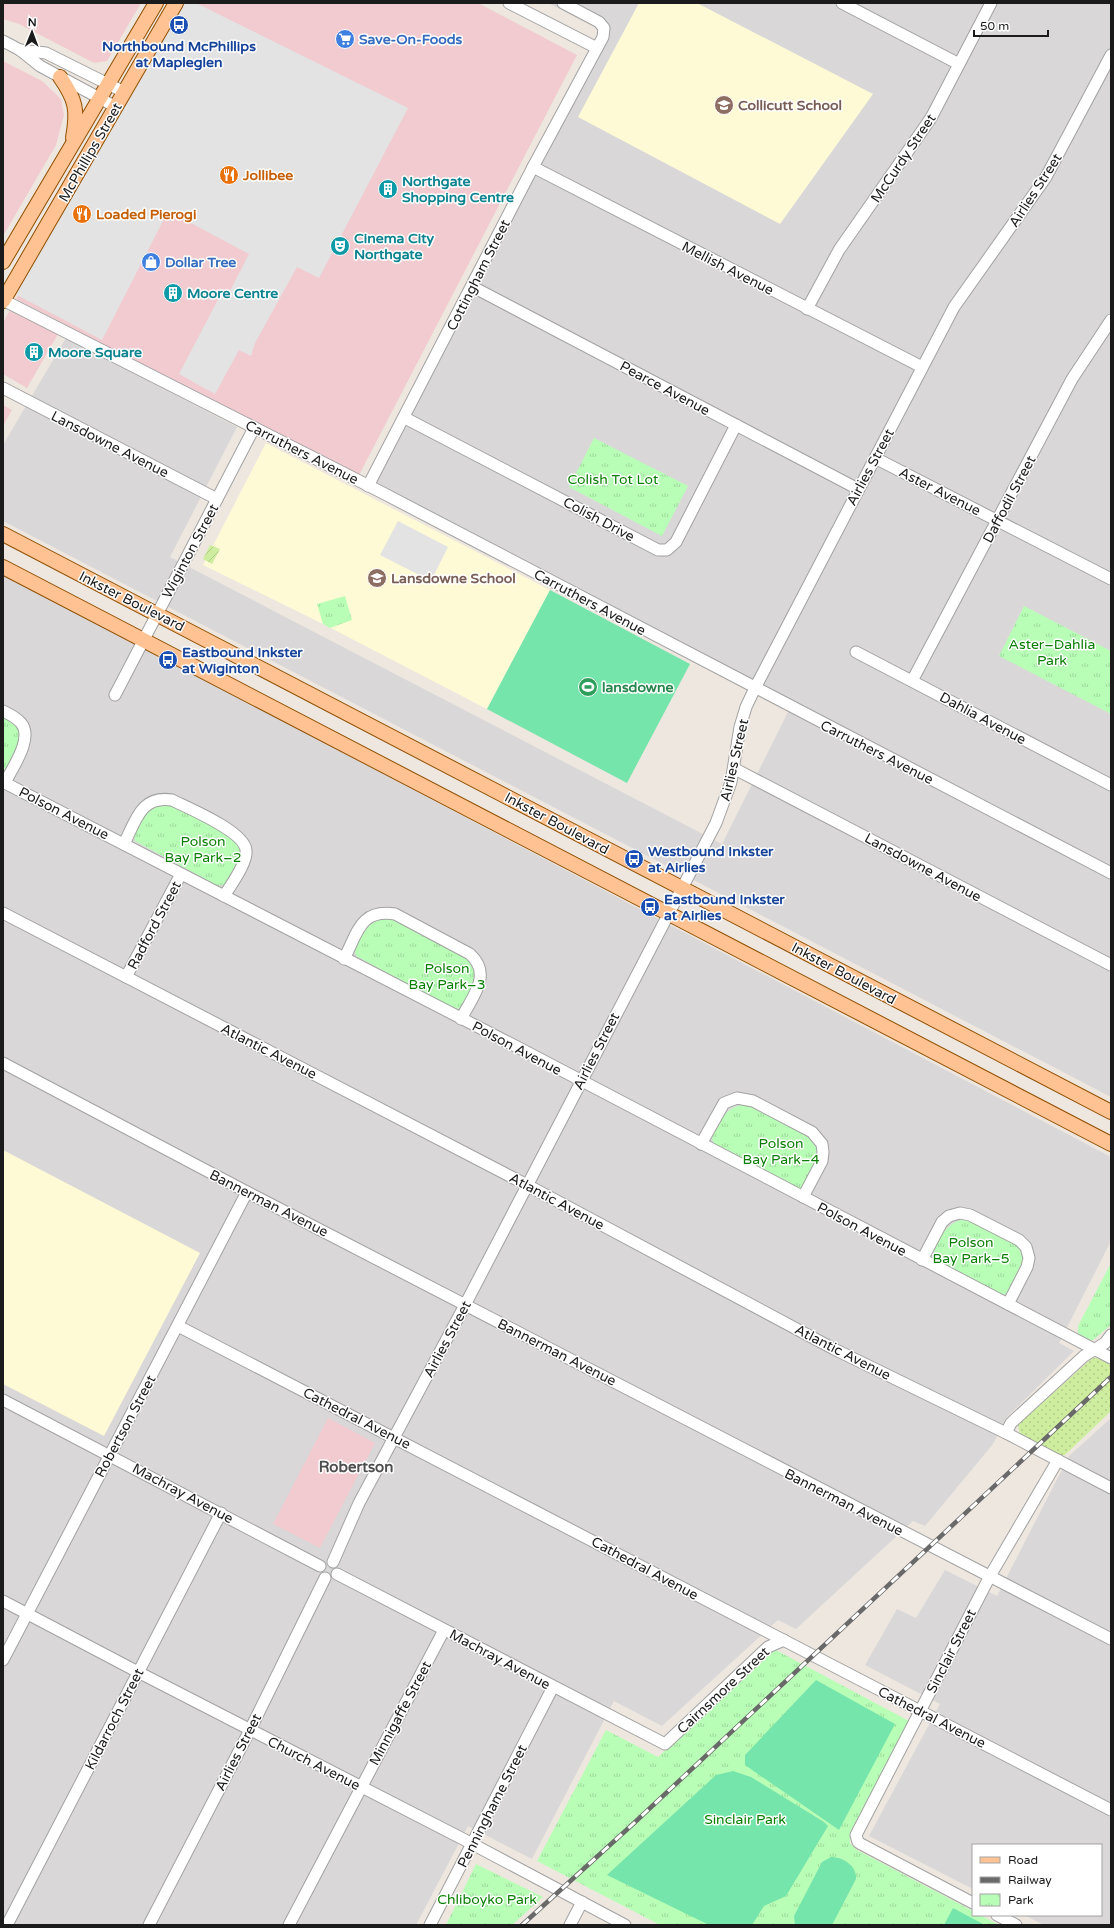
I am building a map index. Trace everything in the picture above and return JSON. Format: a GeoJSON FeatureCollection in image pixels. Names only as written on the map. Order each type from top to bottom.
{"type":"FeatureCollection","features":[{"type":"Feature","properties":{"kind":"main road","name":"McPhillips Street"},"geometry":{"type":"LineString","coordinates":[[3,262],[156,3]]}},
{"type":"Feature","properties":{"kind":"main road","name":"McPhillips Street"},"geometry":{"type":"LineString","coordinates":[[3,300],[176,3]]}},
{"type":"Feature","properties":{"kind":"main road"},"geometry":{"type":"LineString","coordinates":[[60,77],[71,92],[75,103],[76,119],[71,146]]}},
{"type":"Feature","properties":{"kind":"main road","name":"Inkster Boulevard"},"geometry":{"type":"LineString","coordinates":[[3,534],[1111,1112]]}},
{"type":"Feature","properties":{"kind":"main road","name":"Inkster Boulevard"},"geometry":{"type":"LineString","coordinates":[[3,567],[668,915],[1111,1144]]}},
{"type":"Feature","properties":{"kind":"street"},"geometry":{"type":"LineString","coordinates":[[509,3],[597,48]]}},
{"type":"Feature","properties":{"kind":"street","name":"Cottingham Street"},"geometry":{"type":"LineString","coordinates":[[368,486],[405,418],[533,167],[603,36],[604,28],[599,22],[563,3]]}},
{"type":"Feature","properties":{"kind":"street"},"geometry":{"type":"LineString","coordinates":[[842,3],[959,64]]}},
{"type":"Feature","properties":{"kind":"street","name":"McCurdy Street"},"geometry":{"type":"LineString","coordinates":[[807,309],[839,250],[931,118],[991,3]]}},
{"type":"Feature","properties":{"kind":"street"},"geometry":{"type":"LineString","coordinates":[[3,41],[20,50],[40,66],[116,108]]}},
{"type":"Feature","properties":{"kind":"street"},"geometry":{"type":"LineString","coordinates":[[20,50],[46,53],[124,92]]}},
{"type":"Feature","properties":{"kind":"street","name":"Airlies Street"},"geometry":{"type":"LineString","coordinates":[[332,1562],[359,1503],[465,1305],[716,823],[725,802],[734,769],[740,726],[746,707],[755,688],[954,307],[1046,177],[1111,55]]}},
{"type":"Feature","properties":{"kind":"street","name":"Mellish Avenue"},"geometry":{"type":"LineString","coordinates":[[533,167],[922,368]]}},
{"type":"Feature","properties":{"kind":"street","name":"Pearce Avenue"},"geometry":{"type":"LineString","coordinates":[[472,287],[858,489]]}},
{"type":"Feature","properties":{"kind":"street","name":"Carruthers Avenue"},"geometry":{"type":"LineString","coordinates":[[3,300],[368,486],[1111,873]]}},
{"type":"Feature","properties":{"kind":"street","name":"Daffodil Street"},"geometry":{"type":"LineString","coordinates":[[912,681],[1072,379],[1111,320]]}},
{"type":"Feature","properties":{"kind":"street","name":"Lansdowne Avenue"},"geometry":{"type":"LineString","coordinates":[[3,388],[217,499]]}},
{"type":"Feature","properties":{"kind":"street","name":"Colish Drive"},"geometry":{"type":"LineString","coordinates":[[405,418],[658,550],[667,550],[676,542],[736,425]]}},
{"type":"Feature","properties":{"kind":"street","name":"Wiginton Street"},"geometry":{"type":"LineString","coordinates":[[115,695],[254,428]]}},
{"type":"Feature","properties":{"kind":"street","name":"Aster Avenue"},"geometry":{"type":"LineString","coordinates":[[875,458],[1111,579]]}},
{"type":"Feature","properties":{"kind":"street","name":"Dahlia Avenue"},"geometry":{"type":"LineString","coordinates":[[856,652],[1111,785]]}},
{"type":"Feature","properties":{"kind":"street","name":"Polson Avenue"},"geometry":{"type":"LineString","coordinates":[[3,711],[14,717],[22,724],[25,737],[24,745],[4,782],[1111,1358]]}},
{"type":"Feature","properties":{"kind":"street","name":"Lansdowne Avenue"},"geometry":{"type":"LineString","coordinates":[[734,769],[1111,965]]}},
{"type":"Feature","properties":{"kind":"street","name":"Polson Avenue"},"geometry":{"type":"LineString","coordinates":[[124,844],[144,807],[150,801],[160,798],[172,800],[234,832],[243,840],[246,855],[245,860],[224,896]]}},
{"type":"Feature","properties":{"kind":"street","name":"Radford Street"},"geometry":{"type":"LineString","coordinates":[[126,977],[181,874]]}},
{"type":"Feature","properties":{"kind":"street","name":"Polson Avenue"},"geometry":{"type":"LineString","coordinates":[[344,959],[365,920],[372,914],[381,912],[395,914],[470,954],[478,961],[481,972],[481,980],[461,1019]]}},
{"type":"Feature","properties":{"kind":"street","name":"Atlantic Avenue"},"geometry":{"type":"LineString","coordinates":[[3,913],[527,1185],[834,1349],[1006,1433],[1111,1488]]}},
{"type":"Feature","properties":{"kind":"street","name":"Bannerman Avenue"},"geometry":{"type":"LineString","coordinates":[[3,1063],[247,1192],[1111,1639]]}},
{"type":"Feature","properties":{"kind":"street","name":"Polson Avenue"},"geometry":{"type":"LineString","coordinates":[[701,1144],[720,1108],[728,1101],[742,1098],[759,1104],[812,1132],[822,1144],[822,1161],[803,1197]]}},
{"type":"Feature","properties":{"kind":"street","name":"Robertson Street"},"geometry":{"type":"LineString","coordinates":[[3,1660],[247,1192]]}},
{"type":"Feature","properties":{"kind":"street","name":"Polson Avenue"},"geometry":{"type":"LineString","coordinates":[[922,1260],[942,1222],[950,1216],[960,1213],[970,1215],[991,1225],[1019,1240],[1026,1247],[1029,1258],[1027,1267],[1008,1304]]}},
{"type":"Feature","properties":{"kind":"street","name":"Cathedral Avenue"},"geometry":{"type":"LineString","coordinates":[[178,1326],[1111,1810]]}},
{"type":"Feature","properties":{"kind":"street"},"geometry":{"type":"LineString","coordinates":[[1006,1433],[1011,1424],[1094,1348],[1105,1343],[1111,1335]]}},
{"type":"Feature","properties":{"kind":"street","name":"Machray Avenue"},"geometry":{"type":"LineString","coordinates":[[3,1400],[320,1566]]}},
{"type":"Feature","properties":{"kind":"street","name":"Sinclair Street"},"geometry":{"type":"LineString","coordinates":[[972,1902],[861,1844],[856,1838],[857,1831],[990,1576],[1058,1460]]}},
{"type":"Feature","properties":{"kind":"street","name":"Kildarroch Street"},"geometry":{"type":"LineString","coordinates":[[7,1925],[220,1513]]}},
{"type":"Feature","properties":{"kind":"street"},"geometry":{"type":"LineString","coordinates":[[326,1561],[332,1562],[338,1568],[336,1574],[332,1579],[324,1578],[319,1573],[320,1566],[326,1561]]}},
{"type":"Feature","properties":{"kind":"street","name":"Machray Avenue"},"geometry":{"type":"LineString","coordinates":[[336,1574],[664,1744]]}},
{"type":"Feature","properties":{"kind":"street","name":"Airlies Street"},"geometry":{"type":"LineString","coordinates":[[149,1925],[250,1730],[324,1578]]}},
{"type":"Feature","properties":{"kind":"street","name":"Church Avenue"},"geometry":{"type":"LineString","coordinates":[[3,1601],[626,1925]]}},
{"type":"Feature","properties":{"kind":"street","name":"Minnigaffe Street"},"geometry":{"type":"LineString","coordinates":[[289,1925],[444,1630]]}},
{"type":"Feature","properties":{"kind":"street","name":"Cairnsmore Street"},"geometry":{"type":"LineString","coordinates":[[664,1744],[768,1646],[784,1640]]}},
{"type":"Feature","properties":{"kind":"street","name":"Penninghame Street"},"geometry":{"type":"LineString","coordinates":[[430,1925],[553,1687]]}},
{"type":"Feature","properties":{"kind":"street"},"geometry":{"type":"LineString","coordinates":[[570,1925],[582,1902]]}},
{"type":"Feature","properties":{"kind":"street"},"geometry":{"type":"LineString","coordinates":[[999,1916],[1016,1925]]}},
{"type":"Feature","properties":{"kind":"shaded area"},"geometry":{"type":"Polygon","coordinates":[[[3,3],[141,3],[107,61],[94,63],[19,24],[3,19],[3,3]]]}},
{"type":"Feature","properties":{"kind":"shaded area"},"geometry":{"type":"Polygon","coordinates":[[[183,3],[196,3],[408,108],[319,278],[297,267],[255,343],[251,356],[239,350],[215,394],[179,374],[222,292],[228,295],[249,254],[172,213],[166,215],[102,340],[15,294],[183,3]]]}},
{"type":"Feature","properties":{"kind":"shaded area","name":"Northgate Shopping Centre"},"geometry":{"type":"Polygon","coordinates":[[[190,3],[478,3],[577,55],[358,477],[16,299],[190,3]]]}},
{"type":"Feature","properties":{"kind":"shaded area"},"geometry":{"type":"Polygon","coordinates":[[[548,3],[1111,3],[1111,1097],[3,521],[3,445],[66,338],[237,427],[170,557],[722,844],[789,710],[361,487],[601,30],[548,3]]]}},
{"type":"Feature","properties":{"kind":"shaded area","name":"Collicutt School"},"geometry":{"type":"Polygon","coordinates":[[[639,3],[697,3],[873,94],[780,224],[578,117],[639,3]]]}},
{"type":"Feature","properties":{"kind":"shaded area"},"geometry":{"type":"Polygon","coordinates":[[[3,61],[42,81],[61,99],[64,115],[56,145],[3,236],[3,61]]]}},
{"type":"Feature","properties":{"kind":"shaded area"},"geometry":{"type":"Polygon","coordinates":[[[11,308],[58,334],[27,388],[3,374],[3,323],[11,308]]]}},
{"type":"Feature","properties":{"kind":"shaded area"},"geometry":{"type":"Polygon","coordinates":[[[3,405],[12,410],[3,426],[3,405]]]}},
{"type":"Feature","properties":{"kind":"shaded area","name":"Lansdowne School"},"geometry":{"type":"Polygon","coordinates":[[[266,443],[550,590],[487,709],[323,624],[203,565],[266,443]]]}},
{"type":"Feature","properties":{"kind":"shaded area"},"geometry":{"type":"Polygon","coordinates":[[[398,521],[448,547],[431,581],[380,555],[398,521]]]}},
{"type":"Feature","properties":{"kind":"shaded area"},"geometry":{"type":"Polygon","coordinates":[[[3,574],[1111,1157],[1111,1241],[1059,1343],[1074,1351],[1006,1418],[993,1444],[925,1526],[913,1521],[796,1629],[778,1620],[662,1726],[614,1701],[532,1859],[468,1826],[416,1925],[3,1925],[3,574]]]}},
{"type":"Feature","properties":{"kind":"shaded area"},"geometry":{"type":"Polygon","coordinates":[[[3,1150],[200,1253],[104,1436],[3,1384],[3,1150]]]}},
{"type":"Feature","properties":{"kind":"shaded area"},"geometry":{"type":"Polygon","coordinates":[[[328,1418],[375,1443],[320,1548],[273,1524],[328,1418]]]}},
{"type":"Feature","properties":{"kind":"shaded area"},"geometry":{"type":"Polygon","coordinates":[[[1111,1418],[1111,1925],[1044,1925],[1026,1916],[1102,1916],[1102,1844],[972,1844],[972,1888],[869,1836],[940,1704],[865,1665],[897,1609],[916,1618],[945,1570],[997,1596],[1069,1456],[1111,1418]]]}},
{"type":"Feature","properties":{"kind":"green space","name":"Colish Tot Lot"},"geometry":{"type":"Polygon","coordinates":[[[594,438],[688,486],[662,536],[569,487],[594,438]]]}},
{"type":"Feature","properties":{"kind":"green space"},"geometry":{"type":"Polygon","coordinates":[[[210,545],[220,549],[212,564],[203,559],[210,545]]]}},
{"type":"Feature","properties":{"kind":"green space","name":"lansdowne"},"geometry":{"type":"Polygon","coordinates":[[[550,590],[690,664],[627,783],[487,709],[550,590]]]}},
{"type":"Feature","properties":{"kind":"green space"},"geometry":{"type":"Polygon","coordinates":[[[345,596],[352,620],[330,628],[323,624],[317,604],[345,596]]]}},
{"type":"Feature","properties":{"kind":"green space","name":"Aster–Dahlia Park"},"geometry":{"type":"Polygon","coordinates":[[[1024,606],[1111,651],[1111,714],[999,656],[1024,606]]]}},
{"type":"Feature","properties":{"kind":"green space"},"geometry":{"type":"Polygon","coordinates":[[[3,716],[10,720],[18,729],[19,739],[18,745],[9,765],[3,770],[3,716]]]}},
{"type":"Feature","properties":{"kind":"green space","name":"Polson Bay Park–2"},"geometry":{"type":"Polygon","coordinates":[[[167,802],[234,837],[240,849],[240,856],[226,884],[218,886],[135,841],[134,835],[151,806],[167,802]]]}},
{"type":"Feature","properties":{"kind":"green space","name":"Polson Bay Park–3"},"geometry":{"type":"Polygon","coordinates":[[[377,918],[394,919],[464,956],[474,965],[476,979],[462,1008],[454,1009],[356,956],[354,950],[366,929],[377,918]]]}},
{"type":"Feature","properties":{"kind":"green space","name":"Polson Bay Park–4"},"geometry":{"type":"Polygon","coordinates":[[[746,1105],[807,1135],[816,1144],[819,1159],[805,1187],[799,1189],[714,1144],[712,1138],[728,1111],[739,1106],[746,1105]]]}},
{"type":"Feature","properties":{"kind":"green space","name":"Polson Bay Park–5"},"geometry":{"type":"Polygon","coordinates":[[[961,1220],[969,1220],[1015,1244],[1020,1250],[1023,1262],[1022,1268],[1010,1293],[1001,1295],[934,1258],[935,1247],[942,1235],[951,1225],[961,1220]]]}},
{"type":"Feature","properties":{"kind":"green space"},"geometry":{"type":"Polygon","coordinates":[[[1111,1263],[1111,1325],[1093,1340],[1089,1340],[1078,1334],[1078,1326],[1111,1263]]]}},
{"type":"Feature","properties":{"kind":"green space"},"geometry":{"type":"Polygon","coordinates":[[[1092,1358],[1097,1358],[1111,1365],[1111,1411],[1065,1455],[1058,1456],[1020,1434],[1018,1425],[1092,1358]]]}},
{"type":"Feature","properties":{"kind":"green space","name":"Sinclair Park"},"geometry":{"type":"Polygon","coordinates":[[[774,1649],[909,1721],[850,1833],[850,1843],[857,1850],[972,1910],[972,1916],[982,1916],[999,1925],[660,1925],[537,1861],[606,1730],[658,1757],[774,1649]]]}},
{"type":"Feature","properties":{"kind":"green space"},"geometry":{"type":"Polygon","coordinates":[[[816,1680],[895,1724],[839,1830],[745,1765],[745,1755],[816,1680]]]}},
{"type":"Feature","properties":{"kind":"green space"},"geometry":{"type":"Polygon","coordinates":[[[733,1771],[751,1777],[824,1822],[828,1826],[786,1896],[764,1906],[752,1925],[709,1925],[607,1875],[716,1775],[733,1771]]]}},
{"type":"Feature","properties":{"kind":"green space"},"geometry":{"type":"Polygon","coordinates":[[[831,1857],[836,1857],[848,1863],[852,1866],[856,1874],[856,1879],[832,1925],[795,1925],[794,1916],[822,1862],[831,1857]]]}},
{"type":"Feature","properties":{"kind":"green space","name":"Chliboyko Park"},"geometry":{"type":"Polygon","coordinates":[[[476,1864],[543,1897],[512,1925],[446,1925],[476,1864]]]}},
{"type":"Feature","properties":{"kind":"green space"},"geometry":{"type":"Polygon","coordinates":[[[953,1908],[985,1925],[944,1925],[953,1908]]]}},
{"type":"Feature","properties":{"kind":"railway"},"geometry":{"type":"LineString","coordinates":[[522,1925],[633,1824],[1111,1377]]}},
{"type":"Feature","properties":{"kind":"place","name":"Northbound McPhillips at Mapleglen"},"geometry":{"type":"Point","coordinates":[179,25]}},
{"type":"Feature","properties":{"kind":"place","name":"Save-On-Foods"},"geometry":{"type":"Point","coordinates":[345,39]}},
{"type":"Feature","properties":{"kind":"place","name":"Collicutt School"},"geometry":{"type":"Point","coordinates":[724,105]}},
{"type":"Feature","properties":{"kind":"place","name":"Jollibee"},"geometry":{"type":"Point","coordinates":[229,175]}},
{"type":"Feature","properties":{"kind":"place","name":"Northgate Shopping Centre"},"geometry":{"type":"Point","coordinates":[388,189]}},
{"type":"Feature","properties":{"kind":"place","name":"Loaded Pierogi"},"geometry":{"type":"Point","coordinates":[82,214]}},
{"type":"Feature","properties":{"kind":"place","name":"Cinema City Northgate"},"geometry":{"type":"Point","coordinates":[340,246]}},
{"type":"Feature","properties":{"kind":"place","name":"Dollar Tree"},"geometry":{"type":"Point","coordinates":[151,262]}},
{"type":"Feature","properties":{"kind":"place","name":"Moore Centre"},"geometry":{"type":"Point","coordinates":[173,293]}},
{"type":"Feature","properties":{"kind":"place","name":"Moore Square"},"geometry":{"type":"Point","coordinates":[34,352]}},
{"type":"Feature","properties":{"kind":"place","name":"Lansdowne School"},"geometry":{"type":"Point","coordinates":[377,578]}},
{"type":"Feature","properties":{"kind":"place","name":"Eastbound Inkster at Wiginton"},"geometry":{"type":"Point","coordinates":[168,660]}},
{"type":"Feature","properties":{"kind":"place","name":"lansdowne"},"geometry":{"type":"Point","coordinates":[588,687]}},
{"type":"Feature","properties":{"kind":"place","name":"Westbound Inkster at Airlies"},"geometry":{"type":"Point","coordinates":[634,859]}},
{"type":"Feature","properties":{"kind":"place","name":"Eastbound Inkster at Airlies"},"geometry":{"type":"Point","coordinates":[650,907]}},
{"type":"Feature","properties":{"kind":"district","name":"Robertson"},"geometry":{"type":"Point","coordinates":[356,1467]}}]}
